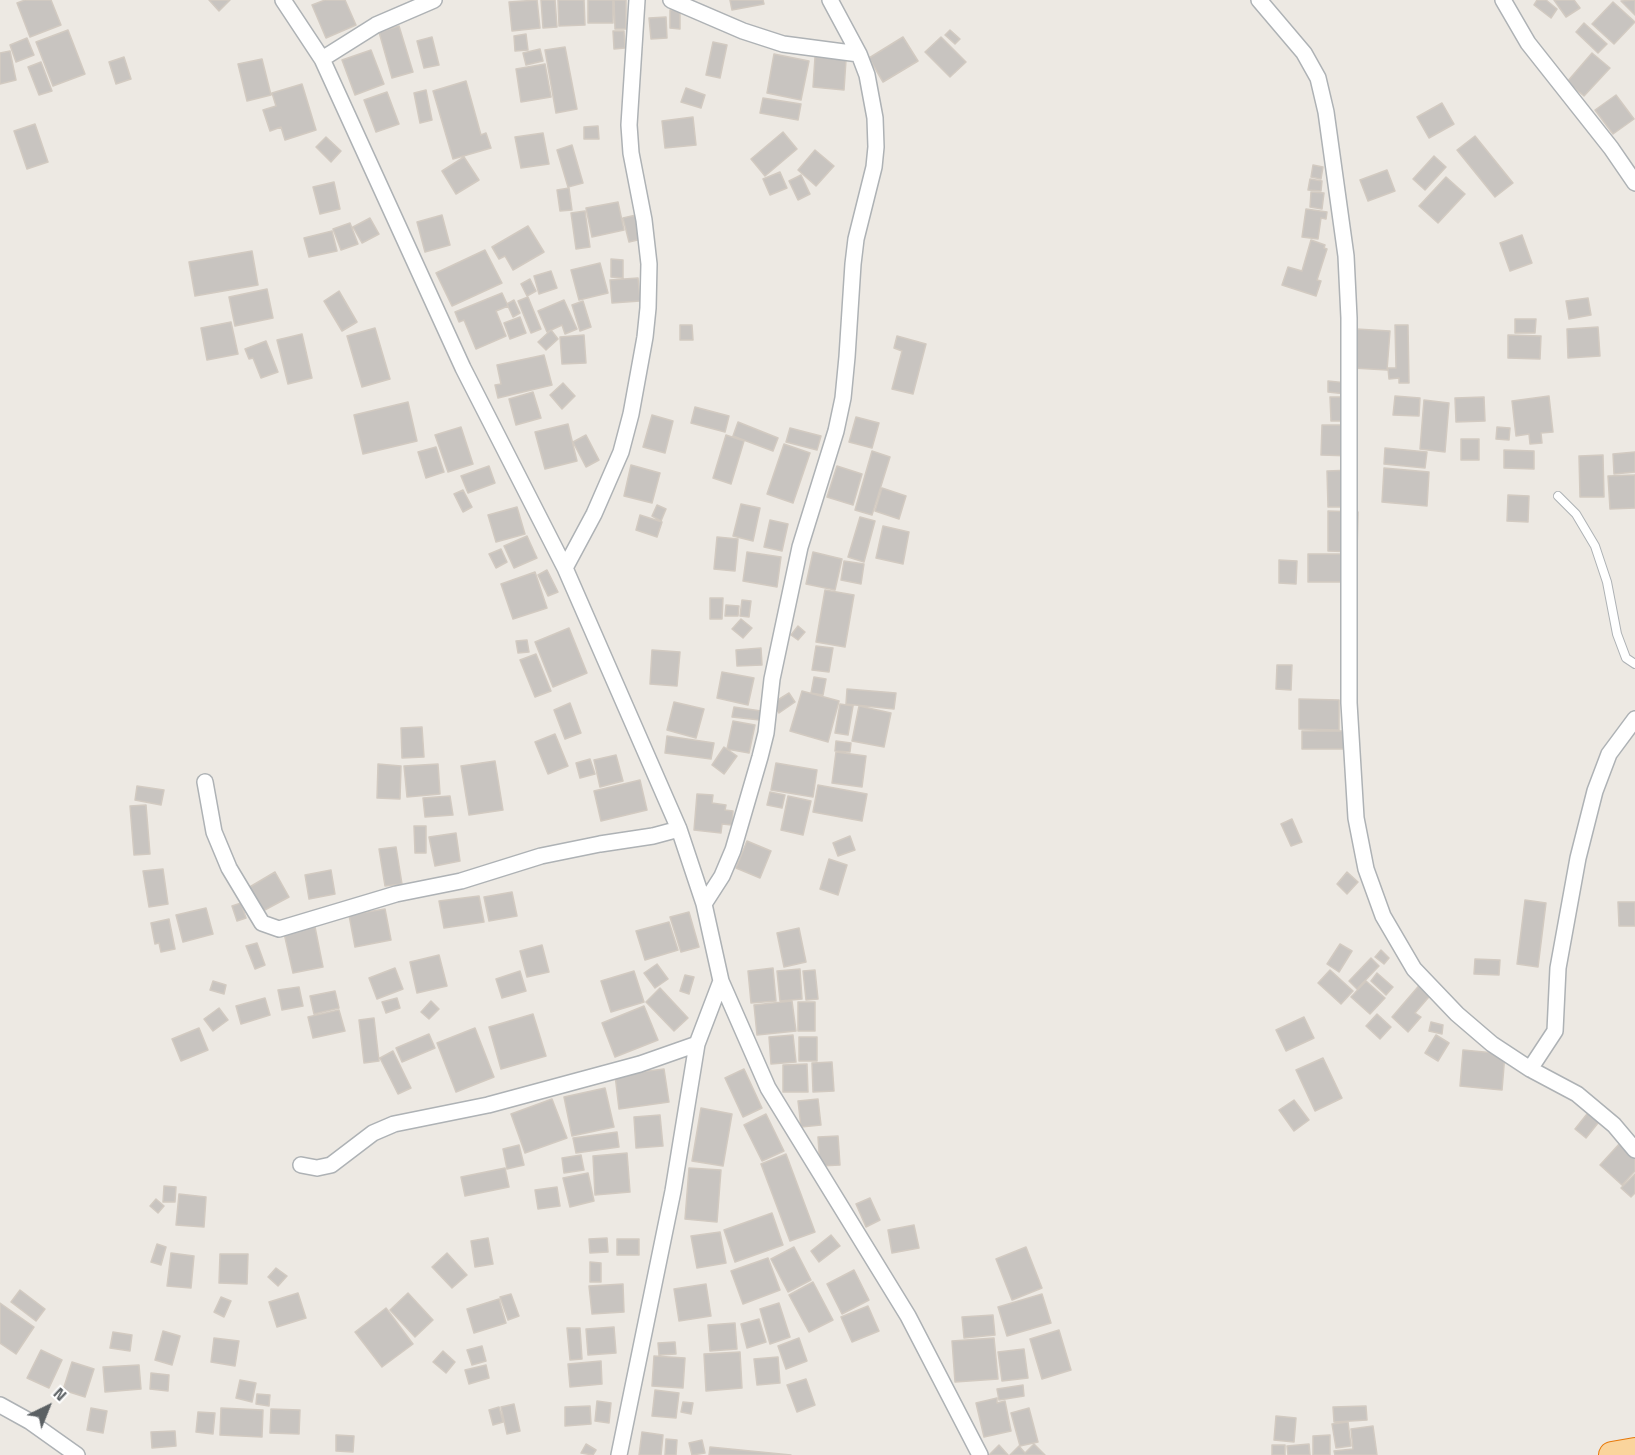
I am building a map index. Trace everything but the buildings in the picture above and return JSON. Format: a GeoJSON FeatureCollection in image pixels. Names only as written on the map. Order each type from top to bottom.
{"type":"FeatureCollection","features":[{"type":"Feature","properties":{"kind":"highway"},"geometry":{"type":"LineString","coordinates":[[1612,1455],[1635,1451]]}},
{"type":"Feature","properties":{"kind":"street"},"geometry":{"type":"LineString","coordinates":[[283,0],[322,58],[463,368],[566,568],[679,829],[704,904],[721,981],[768,1088],[908,1316],[980,1455]]}},
{"type":"Feature","properties":{"kind":"street"},"geometry":{"type":"LineString","coordinates":[[322,58],[376,25],[434,0]]}},
{"type":"Feature","properties":{"kind":"street"},"geometry":{"type":"LineString","coordinates":[[566,568],[594,514],[621,452],[631,414],[645,336],[649,264],[644,220],[630,153],[629,125],[637,0]]}},
{"type":"Feature","properties":{"kind":"street"},"geometry":{"type":"LineString","coordinates":[[671,0],[743,31],[783,44],[859,54]]}},
{"type":"Feature","properties":{"kind":"street"},"geometry":{"type":"LineString","coordinates":[[704,904],[722,876],[733,850],[760,757],[766,734],[772,679],[800,547],[836,431],[843,398],[848,357],[854,256],[874,167],[876,147],[875,118],[867,75],[859,54],[830,0]]}},
{"type":"Feature","properties":{"kind":"street"},"geometry":{"type":"LineString","coordinates":[[1259,0],[1304,52],[1318,78],[1326,112],[1346,256],[1349,318],[1349,703],[1356,818],[1366,869],[1383,916],[1414,969],[1466,1022],[1492,1044],[1530,1069],[1577,1094],[1614,1125],[1635,1150]]}},
{"type":"Feature","properties":{"kind":"street"},"geometry":{"type":"LineString","coordinates":[[1503,0],[1528,43],[1611,148],[1635,183]]}},
{"type":"Feature","properties":{"kind":"street"},"geometry":{"type":"LineString","coordinates":[[1530,1069],[1556,1031],[1558,968],[1578,858],[1595,791],[1609,754],[1635,719]]}},
{"type":"Feature","properties":{"kind":"street"},"geometry":{"type":"LineString","coordinates":[[205,782],[214,832],[229,868],[262,923],[279,929],[396,894],[461,881],[541,856],[600,844],[653,837],[679,829]]}},
{"type":"Feature","properties":{"kind":"street"},"geometry":{"type":"LineString","coordinates":[[619,1455],[673,1191],[698,1044],[721,981]]}},
{"type":"Feature","properties":{"kind":"street"},"geometry":{"type":"LineString","coordinates":[[301,1166],[317,1168],[331,1165],[373,1133],[394,1124],[488,1106],[640,1064],[698,1044]]}},
{"type":"Feature","properties":{"kind":"street"},"geometry":{"type":"LineString","coordinates":[[0,1405],[29,1421],[78,1455]]}},
{"type":"Feature","properties":{"kind":"lane"},"geometry":{"type":"LineString","coordinates":[[1558,496],[1576,514],[1595,546],[1607,582],[1617,634],[1626,658],[1635,664]]}}]}
